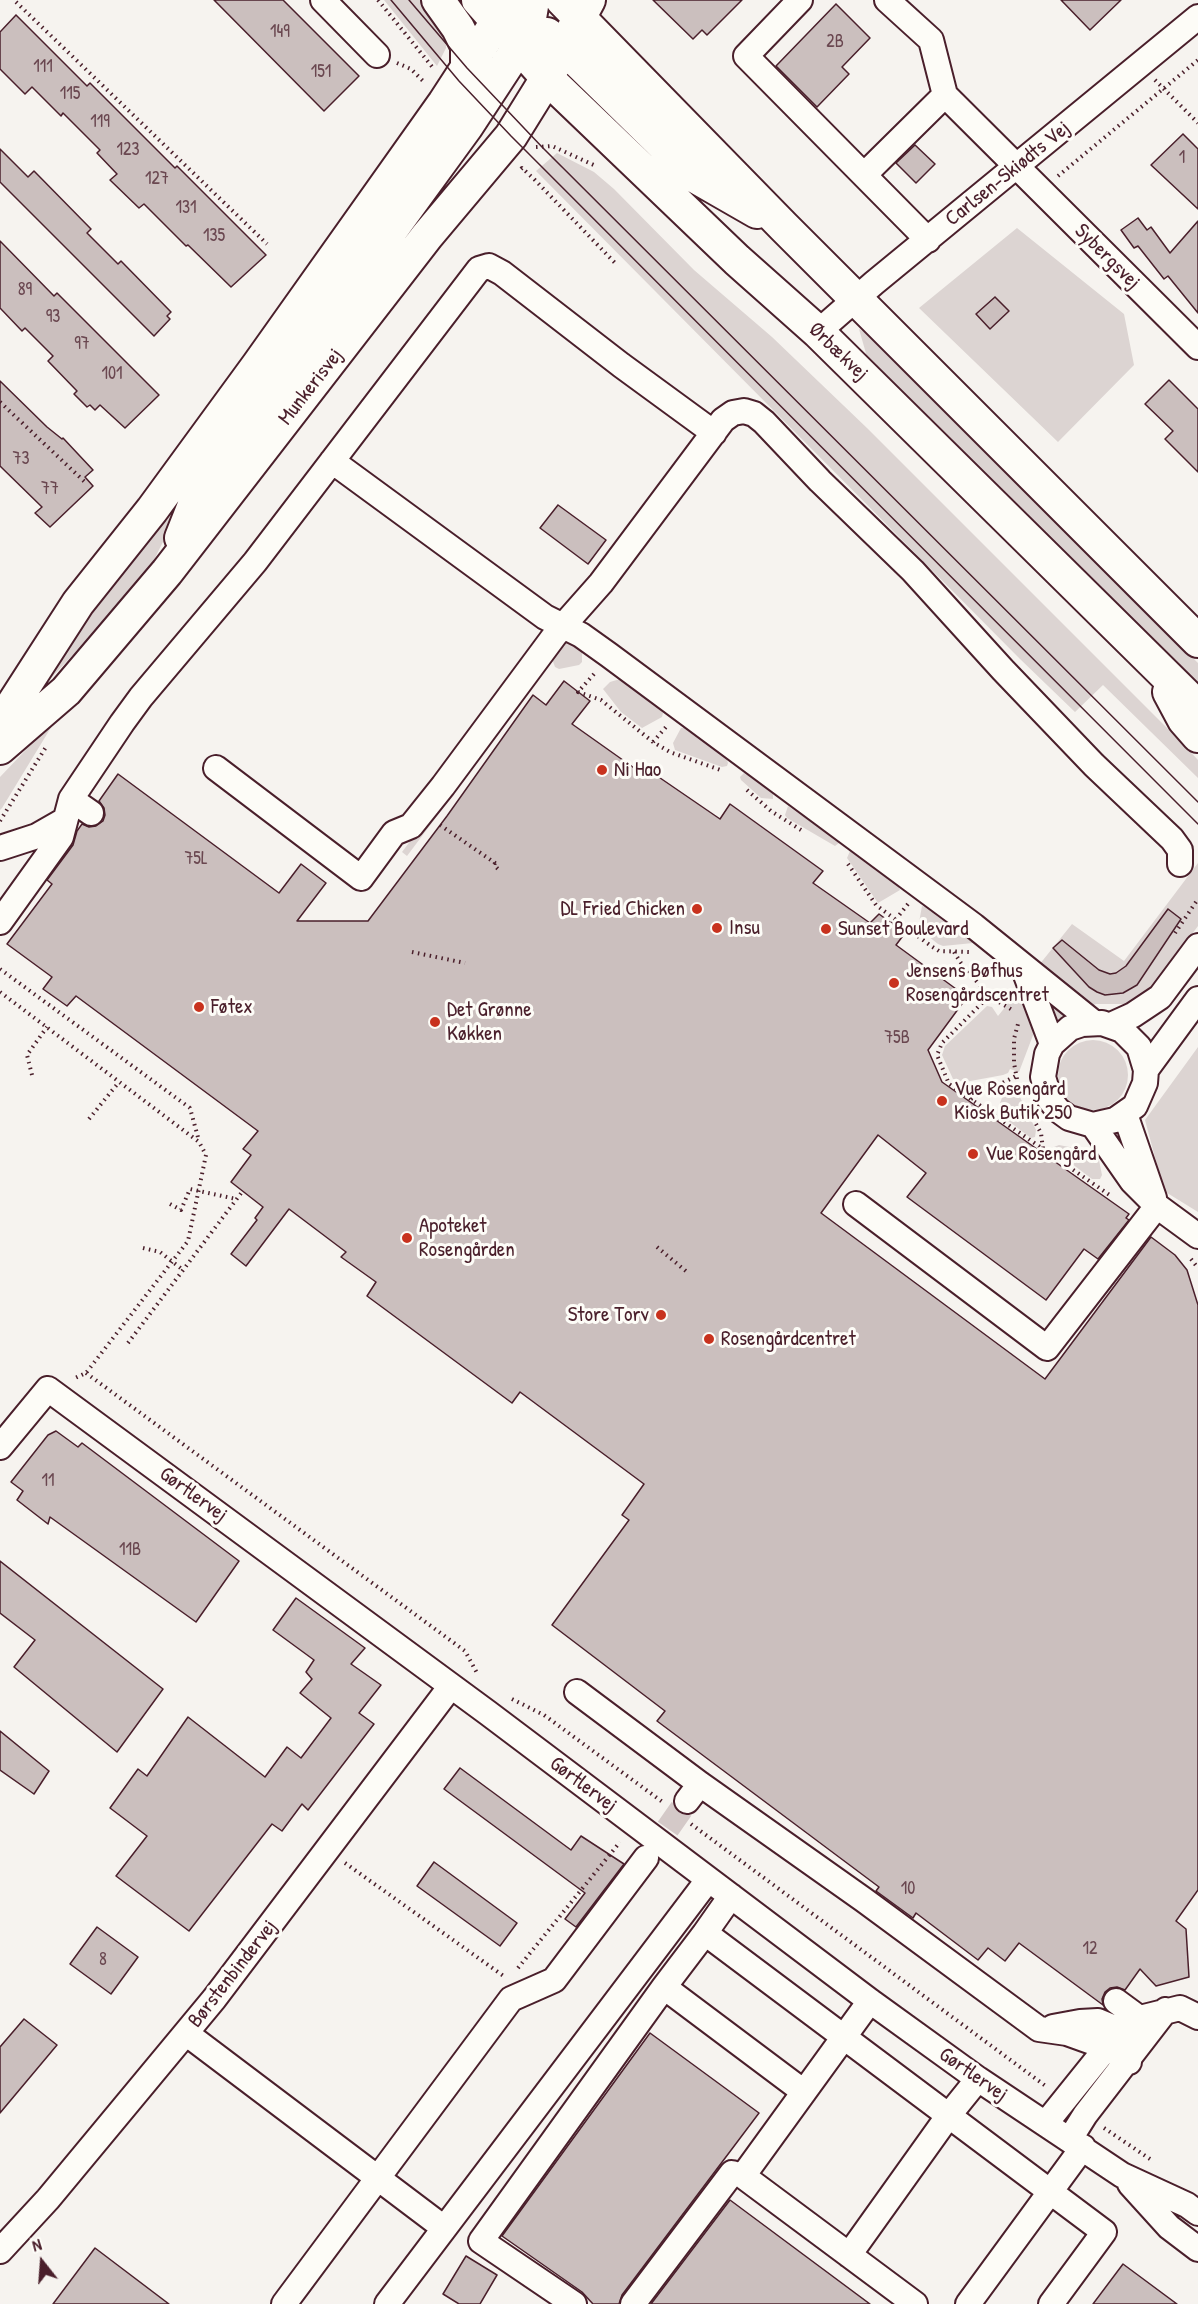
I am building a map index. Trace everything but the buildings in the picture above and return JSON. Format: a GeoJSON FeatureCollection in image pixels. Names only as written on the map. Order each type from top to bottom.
{"type":"FeatureCollection","features":[{"type":"Feature","properties":{"kind":"main road"},"geometry":{"type":"LineString","coordinates":[[438,0],[459,28],[467,46],[454,87]]}},
{"type":"Feature","properties":{"kind":"main road"},"geometry":{"type":"LineString","coordinates":[[0,724],[78,603],[178,474],[454,87],[541,13],[597,7],[805,221],[857,298]]}},
{"type":"Feature","properties":{"kind":"main road"},"geometry":{"type":"LineString","coordinates":[[541,13],[696,177],[784,227],[1198,641]]}},
{"type":"Feature","properties":{"kind":"main road"},"geometry":{"type":"LineString","coordinates":[[167,572],[198,495],[466,126],[541,13]]}},
{"type":"Feature","properties":{"kind":"main road","name":"Munkerisvej"},"geometry":{"type":"LineString","coordinates":[[0,748],[66,691],[167,572],[427,236],[511,136],[547,78],[541,13]]}},
{"type":"Feature","properties":{"kind":"main road","name":"Ørbækvej"},"geometry":{"type":"LineString","coordinates":[[547,78],[737,260],[819,332],[1198,707]]}},
{"type":"Feature","properties":{"kind":"main road"},"geometry":{"type":"LineString","coordinates":[[1154,662],[1184,720],[1198,736]]}},
{"type":"Feature","properties":{"kind":"street"},"geometry":{"type":"LineString","coordinates":[[323,0],[377,55]]}},
{"type":"Feature","properties":{"kind":"street"},"geometry":{"type":"LineString","coordinates":[[800,0],[746,56],[928,240]]}},
{"type":"Feature","properties":{"kind":"street"},"geometry":{"type":"LineString","coordinates":[[864,175],[945,95],[931,40],[887,0]]}},
{"type":"Feature","properties":{"kind":"street","name":"Carlsen-Skiødts Vej"},"geometry":{"type":"LineString","coordinates":[[819,332],[857,298],[1198,17]]}},
{"type":"Feature","properties":{"kind":"street","name":"Sybergsvej"},"geometry":{"type":"LineString","coordinates":[[945,95],[1198,347]]}},
{"type":"Feature","properties":{"kind":"street"},"geometry":{"type":"LineString","coordinates":[[0,848],[37,836],[68,809],[141,697],[255,562],[478,270],[489,266],[502,273],[714,433]]}},
{"type":"Feature","properties":{"kind":"street"},"geometry":{"type":"LineString","coordinates":[[216,768],[361,878],[394,833],[411,826],[422,813],[564,626],[601,583],[723,420],[733,413],[744,411],[754,414],[764,422],[820,481],[913,571],[1094,765],[1172,839],[1180,850],[1180,864]]}},
{"type":"Feature","properties":{"kind":"street"},"geometry":{"type":"LineString","coordinates":[[332,461],[545,617],[581,635],[609,655],[1078,1008],[1102,1024],[1131,1038],[1143,1058],[1146,1070],[1145,1083],[1135,1106],[1105,1124],[1093,1125],[1069,1118],[1050,1100],[1043,1077],[1047,1054],[1052,1044],[1070,1028],[1102,1024],[1133,1015],[1160,997],[1198,946]]}},
{"type":"Feature","properties":{"kind":"street"},"geometry":{"type":"LineString","coordinates":[[68,809],[91,813]]}},
{"type":"Feature","properties":{"kind":"street"},"geometry":{"type":"LineString","coordinates":[[0,922],[61,837],[68,809]]}},
{"type":"Feature","properties":{"kind":"street"},"geometry":{"type":"LineString","coordinates":[[1023,967],[1052,1044]]}},
{"type":"Feature","properties":{"kind":"street"},"geometry":{"type":"LineString","coordinates":[[1146,1070],[1198,999]]}},
{"type":"Feature","properties":{"kind":"street"},"geometry":{"type":"LineString","coordinates":[[1125,1114],[1157,1206]]}},
{"type":"Feature","properties":{"kind":"street"},"geometry":{"type":"LineString","coordinates":[[1093,1125],[1132,1181],[1157,1206],[1198,1236]]}},
{"type":"Feature","properties":{"kind":"street"},"geometry":{"type":"LineString","coordinates":[[856,1204],[1047,1348],[1157,1206]]}},
{"type":"Feature","properties":{"kind":"street"},"geometry":{"type":"LineString","coordinates":[[0,1447],[48,1389]]}},
{"type":"Feature","properties":{"kind":"street","name":"Gørtlervej"},"geometry":{"type":"LineString","coordinates":[[48,1389],[978,2079],[1122,2175],[1187,2205],[1198,2213]]}},
{"type":"Feature","properties":{"kind":"street","name":"Børstenbindervej"},"geometry":{"type":"LineString","coordinates":[[0,2251],[48,2199],[187,2034],[451,1686]]}},
{"type":"Feature","properties":{"kind":"street"},"geometry":{"type":"LineString","coordinates":[[577,1692],[686,1804],[864,1900],[1038,2029],[1080,2022],[1098,2022],[1137,2034]]}},
{"type":"Feature","properties":{"kind":"street"},"geometry":{"type":"LineString","coordinates":[[284,2304],[511,1999],[554,1980],[646,1858]]}},
{"type":"Feature","properties":{"kind":"street"},"geometry":{"type":"LineString","coordinates":[[387,2304],[708,1880]]}},
{"type":"Feature","properties":{"kind":"street"},"geometry":{"type":"LineString","coordinates":[[574,2304],[482,2241],[731,1896]]}},
{"type":"Feature","properties":{"kind":"street"},"geometry":{"type":"LineString","coordinates":[[705,1933],[1104,2232],[1051,2304]]}},
{"type":"Feature","properties":{"kind":"street"},"geometry":{"type":"LineString","coordinates":[[664,1987],[804,2092]]}},
{"type":"Feature","properties":{"kind":"street"},"geometry":{"type":"LineString","coordinates":[[743,2176],[870,2001]]}},
{"type":"Feature","properties":{"kind":"street"},"geometry":{"type":"LineString","coordinates":[[1116,2001],[1137,2034]]}},
{"type":"Feature","properties":{"kind":"street"},"geometry":{"type":"LineString","coordinates":[[1046,2124],[1063,2100],[1137,2034],[1180,2008],[1197,2015]]}},
{"type":"Feature","properties":{"kind":"street"},"geometry":{"type":"LineString","coordinates":[[187,2034],[444,2228]]}},
{"type":"Feature","properties":{"kind":"street"},"geometry":{"type":"LineString","coordinates":[[968,2304],[1050,2192],[1076,2143],[1085,2115],[1137,2034]]}},
{"type":"Feature","properties":{"kind":"street"},"geometry":{"type":"LineString","coordinates":[[849,2255],[949,2115],[978,2079]]}},
{"type":"Feature","properties":{"kind":"street"},"geometry":{"type":"LineString","coordinates":[[633,2304],[732,2173],[743,2176],[915,2304]]}},
{"type":"Feature","properties":{"kind":"street","name":"Gørtlervej"},"geometry":{"type":"LineString","coordinates":[[1122,2175],[1169,2227],[1198,2248]]}},
{"type":"Feature","properties":{"kind":"path"},"geometry":{"type":"LineString","coordinates":[[378,0],[454,87]]}},
{"type":"Feature","properties":{"kind":"path"},"geometry":{"type":"LineString","coordinates":[[16,2],[267,244]]}},
{"type":"Feature","properties":{"kind":"path"},"geometry":{"type":"LineString","coordinates":[[377,55],[454,87]]}},
{"type":"Feature","properties":{"kind":"path"},"geometry":{"type":"LineString","coordinates":[[1041,190],[1198,60]]}},
{"type":"Feature","properties":{"kind":"path"},"geometry":{"type":"LineString","coordinates":[[1140,65],[1198,123]]}},
{"type":"Feature","properties":{"kind":"path"},"geometry":{"type":"LineString","coordinates":[[516,174],[522,168],[617,265]]}},
{"type":"Feature","properties":{"kind":"path"},"geometry":{"type":"LineString","coordinates":[[0,402],[87,484]]}},
{"type":"Feature","properties":{"kind":"path"},"geometry":{"type":"LineString","coordinates":[[578,692],[601,700],[653,742],[670,752],[729,773]]}},
{"type":"Feature","properties":{"kind":"path"},"geometry":{"type":"LineString","coordinates":[[746,790],[771,812],[810,836]]}},
{"type":"Feature","properties":{"kind":"path"},"geometry":{"type":"LineString","coordinates":[[422,813],[498,864]]}},
{"type":"Feature","properties":{"kind":"path"},"geometry":{"type":"LineString","coordinates":[[843,858],[876,905],[894,922],[939,951],[980,953],[989,939]]}},
{"type":"Feature","properties":{"kind":"path"},"geometry":{"type":"LineString","coordinates":[[1174,934],[1198,899]]}},
{"type":"Feature","properties":{"kind":"path"},"geometry":{"type":"LineString","coordinates":[[894,922],[903,910]]}},
{"type":"Feature","properties":{"kind":"path"},"geometry":{"type":"LineString","coordinates":[[953,951],[989,996],[1021,1015]]}},
{"type":"Feature","properties":{"kind":"path"},"geometry":{"type":"LineString","coordinates":[[412,952],[464,963]]}},
{"type":"Feature","properties":{"kind":"path"},"geometry":{"type":"LineString","coordinates":[[0,969],[190,1108],[199,1142],[206,1155],[188,1241],[87,1373],[48,1389]]}},
{"type":"Feature","properties":{"kind":"path"},"geometry":{"type":"LineString","coordinates":[[0,992],[199,1142]]}},
{"type":"Feature","properties":{"kind":"path"},"geometry":{"type":"LineString","coordinates":[[989,996],[942,1043],[937,1055],[949,1084],[1112,1197]]}},
{"type":"Feature","properties":{"kind":"path"},"geometry":{"type":"LineString","coordinates":[[32,1075],[27,1055],[47,1027]]}},
{"type":"Feature","properties":{"kind":"path"},"geometry":{"type":"LineString","coordinates":[[971,1099],[1016,1076]]}},
{"type":"Feature","properties":{"kind":"path"},"geometry":{"type":"LineString","coordinates":[[89,1119],[119,1082]]}},
{"type":"Feature","properties":{"kind":"path"},"geometry":{"type":"LineString","coordinates":[[170,1204],[182,1210],[189,1189],[236,1200]]}},
{"type":"Feature","properties":{"kind":"path"},"geometry":{"type":"LineString","coordinates":[[128,1343],[242,1192]]}},
{"type":"Feature","properties":{"kind":"path"},"geometry":{"type":"LineString","coordinates":[[657,1247],[687,1272]]}},
{"type":"Feature","properties":{"kind":"path"},"geometry":{"type":"LineString","coordinates":[[143,1248],[160,1252],[183,1270]]}},
{"type":"Feature","properties":{"kind":"path"},"geometry":{"type":"LineString","coordinates":[[87,1373],[465,1650],[476,1672],[484,1679]]}},
{"type":"Feature","properties":{"kind":"path"},"geometry":{"type":"LineString","coordinates":[[509,1697],[544,1715],[686,1804],[1063,2100]]}},
{"type":"Feature","properties":{"kind":"path"},"geometry":{"type":"LineString","coordinates":[[328,1850],[506,1977],[512,1975],[527,1958],[620,1842]]}},
{"type":"Feature","properties":{"kind":"path"},"geometry":{"type":"LineString","coordinates":[[1085,2115],[1151,2160]]}},
{"type":"Feature","properties":{"kind":"shaded area"},"geometry":{"type":"Polygon","coordinates":[[[384,0],[422,0],[437,18],[446,37],[446,48],[437,66],[384,0]]]}},
{"type":"Feature","properties":{"kind":"shaded area"},"geometry":{"type":"Polygon","coordinates":[[[557,153],[594,172],[614,189],[694,270],[772,337],[867,428],[1182,743],[1198,760],[1198,778],[1103,685],[1075,712],[1020,659],[536,171],[557,153]]]}},
{"type":"Feature","properties":{"kind":"shaded area"},"geometry":{"type":"Polygon","coordinates":[[[1017,228],[1124,314],[1134,365],[1058,442],[919,308],[1017,228]]]}},
{"type":"Feature","properties":{"kind":"shaded area"},"geometry":{"type":"Polygon","coordinates":[[[859,329],[866,333],[1198,663],[1198,686],[867,357],[859,329]]]}},
{"type":"Feature","properties":{"kind":"shaded area"},"geometry":{"type":"Polygon","coordinates":[[[199,469],[151,566],[137,586],[26,705],[20,702],[199,469]]]}},
{"type":"Feature","properties":{"kind":"shaded area"},"geometry":{"type":"Polygon","coordinates":[[[567,640],[582,652],[582,662],[579,665],[559,669],[555,667],[551,656],[559,643],[567,640]]]}},
{"type":"Feature","properties":{"kind":"shaded area"},"geometry":{"type":"Polygon","coordinates":[[[620,679],[661,710],[662,717],[642,728],[621,712],[603,689],[610,682],[620,679]]]}},
{"type":"Feature","properties":{"kind":"shaded area"},"geometry":{"type":"Polygon","coordinates":[[[58,716],[2,808],[0,810],[0,777],[58,716]]]}},
{"type":"Feature","properties":{"kind":"shaded area"},"geometry":{"type":"Polygon","coordinates":[[[496,727],[501,731],[407,856],[402,852],[496,727]]]}},
{"type":"Feature","properties":{"kind":"shaded area"},"geometry":{"type":"Polygon","coordinates":[[[681,728],[685,728],[726,758],[727,766],[722,767],[675,750],[673,743],[681,728]]]}},
{"type":"Feature","properties":{"kind":"shaded area"},"geometry":{"type":"Polygon","coordinates":[[[744,773],[773,793],[773,799],[761,798],[741,780],[740,777],[744,773]]]}},
{"type":"Feature","properties":{"kind":"shaded area"},"geometry":{"type":"Polygon","coordinates":[[[788,806],[839,843],[835,846],[787,818],[785,815],[788,806]]]}},
{"type":"Feature","properties":{"kind":"shaded area"},"geometry":{"type":"Polygon","coordinates":[[[850,851],[900,890],[878,903],[847,858],[850,851]]]}},
{"type":"Feature","properties":{"kind":"shaded area"},"geometry":{"type":"Polygon","coordinates":[[[1198,863],[1198,926],[1146,996],[1128,1004],[1096,1004],[1035,1030],[1019,1072],[1010,1069],[1003,1075],[965,1082],[953,1079],[942,1055],[945,1046],[987,1006],[992,1007],[998,1016],[1072,924],[1124,961],[1198,863]]]}},
{"type":"Feature","properties":{"kind":"shaded area"},"geometry":{"type":"Polygon","coordinates":[[[922,906],[973,943],[943,946],[938,944],[918,928],[922,906]]]}},
{"type":"Feature","properties":{"kind":"shaded area"},"geometry":{"type":"Polygon","coordinates":[[[1093,1040],[1112,1046],[1122,1056],[1128,1075],[1122,1094],[1112,1104],[1093,1110],[1074,1104],[1064,1094],[1058,1075],[1064,1056],[1074,1046],[1093,1040]]]}},
{"type":"Feature","properties":{"kind":"shaded area"},"geometry":{"type":"Polygon","coordinates":[[[1198,1047],[1198,1212],[1164,1191],[1145,1120],[1198,1047]]]}},
{"type":"Feature","properties":{"kind":"shaded area"},"geometry":{"type":"Polygon","coordinates":[[[1009,1086],[1016,1089],[1036,1130],[1035,1137],[1031,1138],[999,1114],[998,1109],[1005,1089],[1009,1086]]]}},
{"type":"Feature","properties":{"kind":"shaded area"},"geometry":{"type":"Polygon","coordinates":[[[1059,1145],[1095,1152],[1098,1155],[1102,1175],[1100,1179],[1092,1179],[1055,1151],[1054,1147],[1059,1145]]]}},
{"type":"Feature","properties":{"kind":"tunnel"},"geometry":{"type":"LineString","coordinates":[[647,1858],[687,1801]]}},
{"type":"Feature","properties":{"kind":"tram line"},"geometry":{"type":"LineString","coordinates":[[391,0],[459,81],[511,136],[1198,824]]}},
{"type":"Feature","properties":{"kind":"tram line"},"geometry":{"type":"LineString","coordinates":[[409,0],[467,68],[542,147],[1198,802]]}},
{"type":"Feature","properties":{"kind":"place","name":"Ni Hao"},"geometry":{"type":"Point","coordinates":[602,770]}},
{"type":"Feature","properties":{"kind":"place","name":"DL Fried Chicken"},"geometry":{"type":"Point","coordinates":[697,909]}},
{"type":"Feature","properties":{"kind":"place","name":"Insu"},"geometry":{"type":"Point","coordinates":[717,928]}},
{"type":"Feature","properties":{"kind":"place","name":"Sunset Boulevard"},"geometry":{"type":"Point","coordinates":[826,929]}},
{"type":"Feature","properties":{"kind":"place","name":"Jensens Bøfhus Rosengårdscentret"},"geometry":{"type":"Point","coordinates":[894,983]}},
{"type":"Feature","properties":{"kind":"place","name":"Føtex"},"geometry":{"type":"Point","coordinates":[199,1007]}},
{"type":"Feature","properties":{"kind":"place","name":"Det Grønne Køkken"},"geometry":{"type":"Point","coordinates":[435,1022]}},
{"type":"Feature","properties":{"kind":"place","name":"Vue Rosengård Kiosk Butik 250"},"geometry":{"type":"Point","coordinates":[942,1101]}},
{"type":"Feature","properties":{"kind":"place","name":"Vue Rosengård"},"geometry":{"type":"Point","coordinates":[973,1154]}},
{"type":"Feature","properties":{"kind":"place","name":"Apoteket Rosengården"},"geometry":{"type":"Point","coordinates":[407,1238]}},
{"type":"Feature","properties":{"kind":"place","name":"Store Torv"},"geometry":{"type":"Point","coordinates":[661,1315]}},
{"type":"Feature","properties":{"kind":"place","name":"Rosengårdcentret"},"geometry":{"type":"Point","coordinates":[709,1339]}}]}
